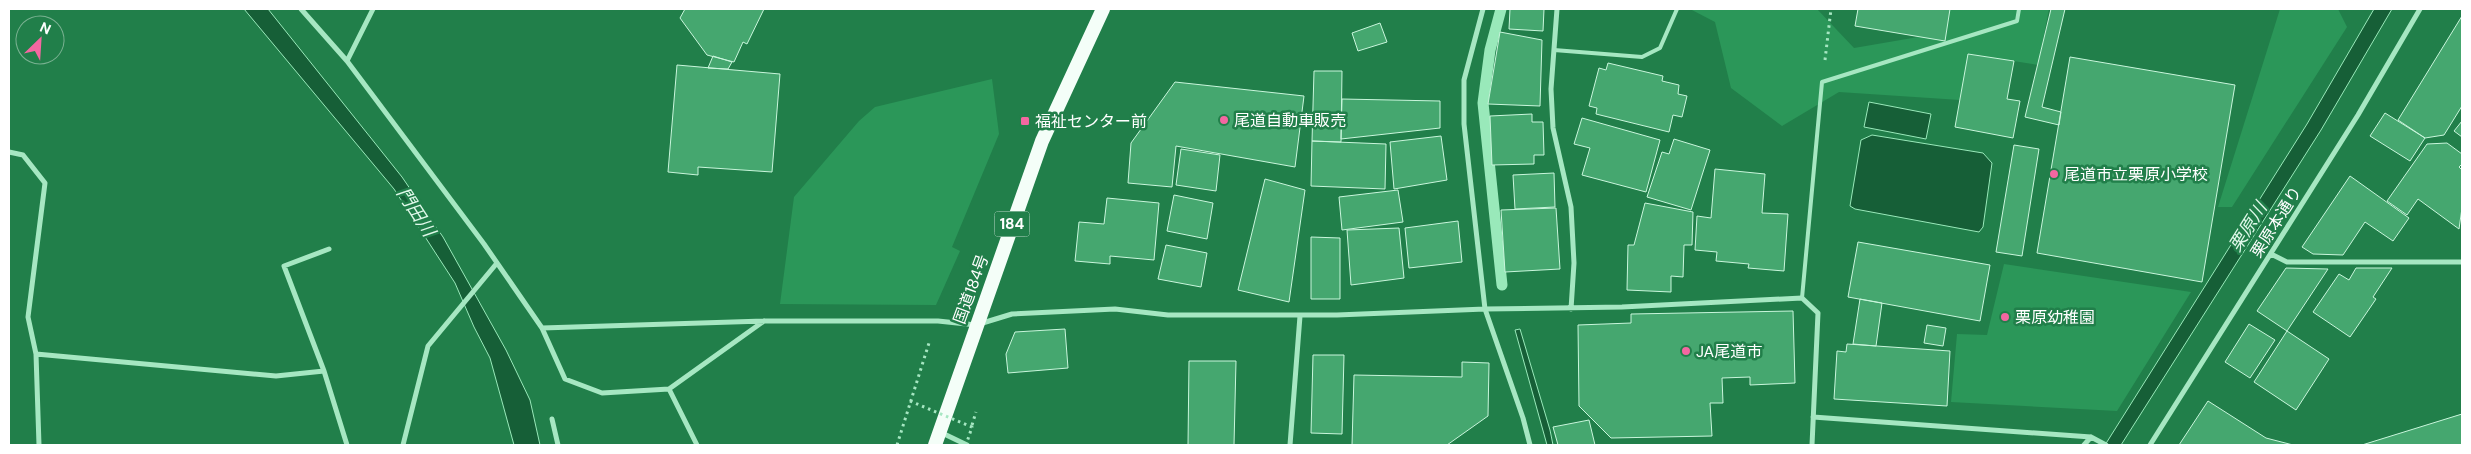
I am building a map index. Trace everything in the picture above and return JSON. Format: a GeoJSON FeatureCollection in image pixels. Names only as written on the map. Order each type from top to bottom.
{"type":"FeatureCollection","features":[{"type":"Feature","properties":{"kind":"highway","name":"国道184号"},"geometry":{"type":"LineString","coordinates":[[937,439],[1042,140],[1104,9]]}},
{"type":"Feature","properties":{"kind":"street"},"geometry":{"type":"LineString","coordinates":[[301,9],[347,61],[497,263],[542,328],[565,379],[602,393],[669,389],[765,321]]}},
{"type":"Feature","properties":{"kind":"street"},"geometry":{"type":"LineString","coordinates":[[347,61],[372,9]]}},
{"type":"Feature","properties":{"kind":"street"},"geometry":{"type":"LineString","coordinates":[[1483,9],[1464,80],[1464,124],[1485,309],[1523,418],[1530,445]]}},
{"type":"Feature","properties":{"kind":"street"},"geometry":{"type":"LineString","coordinates":[[1557,9],[1551,89],[1553,128],[1571,207],[1574,263],[1571,309]]}},
{"type":"Feature","properties":{"kind":"street","name":"栗原本通り"},"geometry":{"type":"LineString","coordinates":[[2150,445],[2358,115],[2420,9]]}},
{"type":"Feature","properties":{"kind":"street"},"geometry":{"type":"LineString","coordinates":[[9,152],[23,155],[45,184],[28,317],[36,354],[39,445]]}},
{"type":"Feature","properties":{"kind":"street"},"geometry":{"type":"LineString","coordinates":[[329,249],[284,266],[324,371],[347,445]]}},
{"type":"Feature","properties":{"kind":"street"},"geometry":{"type":"LineString","coordinates":[[2271,254],[2287,262],[2462,262]]}},
{"type":"Feature","properties":{"kind":"street"},"geometry":{"type":"LineString","coordinates":[[403,445],[428,346],[497,263]]}},
{"type":"Feature","properties":{"kind":"street"},"geometry":{"type":"LineString","coordinates":[[542,328],[765,321],[938,320],[976,325],[1012,314],[1115,310],[1168,315],[1300,316],[1485,309],[1571,309],[1802,298],[1818,313],[1812,445]]}},
{"type":"Feature","properties":{"kind":"street"},"geometry":{"type":"LineString","coordinates":[[1290,445],[1300,316]]}},
{"type":"Feature","properties":{"kind":"street"},"geometry":{"type":"LineString","coordinates":[[36,354],[276,376],[324,371]]}},
{"type":"Feature","properties":{"kind":"street"},"geometry":{"type":"LineString","coordinates":[[669,389],[697,445]]}},
{"type":"Feature","properties":{"kind":"street"},"geometry":{"type":"LineString","coordinates":[[1813,416],[2091,437],[2106,445]]}},
{"type":"Feature","properties":{"kind":"street"},"geometry":{"type":"LineString","coordinates":[[552,419],[558,445]]}},
{"type":"Feature","properties":{"kind":"street"},"geometry":{"type":"LineString","coordinates":[[2084,445],[2091,437]]}},
{"type":"Feature","properties":{"kind":"street"},"geometry":{"type":"LineString","coordinates":[[937,439],[966,445]]}},
{"type":"Feature","properties":{"kind":"lane"},"geometry":{"type":"LineString","coordinates":[[1554,50],[1642,57],[1660,48],[1677,9]]}},
{"type":"Feature","properties":{"kind":"lane"},"geometry":{"type":"LineString","coordinates":[[1802,298],[1822,82],[2017,21],[2019,9]]}},
{"type":"Feature","properties":{"kind":"path"},"geometry":{"type":"LineString","coordinates":[[1822,82],[1831,9]]}},
{"type":"Feature","properties":{"kind":"path"},"geometry":{"type":"LineString","coordinates":[[897,445],[929,343]]}},
{"type":"Feature","properties":{"kind":"path"},"geometry":{"type":"LineString","coordinates":[[910,400],[972,427],[966,445]]}},
{"type":"Feature","properties":{"kind":"shaded area"},"geometry":{"type":"Polygon","coordinates":[[[1690,9],[1817,9],[1854,48],[1924,36],[1934,9],[2049,9],[2038,65],[1969,54],[1960,100],[1839,92],[1782,126],[1731,88],[1715,22],[1690,9]]]}},
{"type":"Feature","properties":{"kind":"shaded area"},"geometry":{"type":"Polygon","coordinates":[[[2280,9],[2338,9],[2347,27],[2232,207],[2218,207],[2280,9]]]}},
{"type":"Feature","properties":{"kind":"shaded area"},"geometry":{"type":"Polygon","coordinates":[[[992,79],[999,134],[952,247],[960,251],[936,305],[780,304],[794,197],[859,121],[875,107],[992,79]]]}},
{"type":"Feature","properties":{"kind":"shaded area"},"geometry":{"type":"Polygon","coordinates":[[[2004,264],[2191,292],[2117,411],[1951,402],[1957,334],[1987,335],[2004,264]]]}},
{"type":"Feature","properties":{"kind":"water","name":"門田川"},"geometry":{"type":"Polygon","coordinates":[[[244,9],[268,9],[402,177],[443,237],[506,350],[530,400],[540,445],[514,445],[490,358],[455,283],[394,189],[244,9]]]}},
{"type":"Feature","properties":{"kind":"water","name":"栗原川"},"geometry":{"type":"Polygon","coordinates":[[[2374,9],[2392,9],[2321,130],[2121,445],[2105,445],[2307,124],[2374,9]]]}},
{"type":"Feature","properties":{"kind":"water"},"geometry":{"type":"Polygon","coordinates":[[[1869,102],[1931,114],[1926,139],[1864,127],[1869,102]]]}},
{"type":"Feature","properties":{"kind":"water"},"geometry":{"type":"Polygon","coordinates":[[[1872,135],[1983,153],[1992,163],[1983,227],[1979,232],[1855,209],[1850,206],[1861,140],[1872,135]]]}},
{"type":"Feature","properties":{"kind":"water"},"geometry":{"type":"Polygon","coordinates":[[[1520,329],[1553,445],[1547,445],[1515,330],[1520,329]]]}},
{"type":"Feature","properties":{"kind":"building"},"geometry":{"type":"Polygon","coordinates":[[[685,9],[764,9],[747,44],[743,42],[734,62],[707,55],[680,18],[685,9]]]}},
{"type":"Feature","properties":{"kind":"building"},"geometry":{"type":"Polygon","coordinates":[[[1510,9],[1544,9],[1543,31],[1509,29],[1510,9]]]}},
{"type":"Feature","properties":{"kind":"building"},"geometry":{"type":"Polygon","coordinates":[[[1858,9],[1950,9],[1945,41],[1855,26],[1858,9]]]}},
{"type":"Feature","properties":{"kind":"building"},"geometry":{"type":"Polygon","coordinates":[[[2051,9],[2065,9],[2042,107],[2061,112],[2059,125],[2025,117],[2051,9]]]}},
{"type":"Feature","properties":{"kind":"building"},"geometry":{"type":"Polygon","coordinates":[[[2462,16],[2462,106],[2444,135],[2425,138],[2398,120],[2462,16]]]}},
{"type":"Feature","properties":{"kind":"building"},"geometry":{"type":"Polygon","coordinates":[[[1380,23],[1387,42],[1358,51],[1352,33],[1380,23]]]}},
{"type":"Feature","properties":{"kind":"building"},"geometry":{"type":"Polygon","coordinates":[[[1500,32],[1542,40],[1540,106],[1488,104],[1500,32]]]}},
{"type":"Feature","properties":{"kind":"building"},"geometry":{"type":"Polygon","coordinates":[[[1968,54],[2014,61],[2007,99],[2020,101],[2013,138],[1955,127],[1968,54]]]}},
{"type":"Feature","properties":{"kind":"building"},"geometry":{"type":"Polygon","coordinates":[[[713,56],[732,62],[728,69],[708,68],[713,56]]]}},
{"type":"Feature","properties":{"kind":"building"},"geometry":{"type":"Polygon","coordinates":[[[2070,57],[2235,85],[2202,282],[2037,253],[2070,57]]]}},
{"type":"Feature","properties":{"kind":"building"},"geometry":{"type":"Polygon","coordinates":[[[1608,63],[1663,76],[1662,81],[1679,85],[1678,94],[1687,96],[1682,117],[1673,115],[1669,132],[1596,114],[1597,108],[1589,106],[1599,68],[1606,70],[1608,63]]]}},
{"type":"Feature","properties":{"kind":"building"},"geometry":{"type":"Polygon","coordinates":[[[677,65],[780,74],[772,172],[698,167],[698,175],[668,172],[677,65]]]}},
{"type":"Feature","properties":{"kind":"building"},"geometry":{"type":"Polygon","coordinates":[[[1314,71],[1342,71],[1341,142],[1312,141],[1314,71]]]}},
{"type":"Feature","properties":{"kind":"building","name":"尾道自動車販売"},"geometry":{"type":"Polygon","coordinates":[[[1175,82],[1304,96],[1295,167],[1176,146],[1172,187],[1128,183],[1131,143],[1175,82]]]}},
{"type":"Feature","properties":{"kind":"building"},"geometry":{"type":"Polygon","coordinates":[[[1342,99],[1440,101],[1440,128],[1341,139],[1342,99]]]}},
{"type":"Feature","properties":{"kind":"building"},"geometry":{"type":"Polygon","coordinates":[[[2385,113],[2425,138],[2410,161],[2370,136],[2385,113]]]}},
{"type":"Feature","properties":{"kind":"building"},"geometry":{"type":"Polygon","coordinates":[[[1532,114],[1532,122],[1543,122],[1544,155],[1534,155],[1534,164],[1492,165],[1490,116],[1532,114]]]}},
{"type":"Feature","properties":{"kind":"building"},"geometry":{"type":"Polygon","coordinates":[[[1582,118],[1660,140],[1646,192],[1582,175],[1590,148],[1574,144],[1582,118]]]}},
{"type":"Feature","properties":{"kind":"building"},"geometry":{"type":"Polygon","coordinates":[[[2462,121],[2462,137],[2454,131],[2462,121]]]}},
{"type":"Feature","properties":{"kind":"building"},"geometry":{"type":"Polygon","coordinates":[[[1441,136],[1447,180],[1394,189],[1390,142],[1441,136]]]}},
{"type":"Feature","properties":{"kind":"building"},"geometry":{"type":"Polygon","coordinates":[[[1674,139],[1710,150],[1691,210],[1647,197],[1662,152],[1669,154],[1674,139]]]}},
{"type":"Feature","properties":{"kind":"building"},"geometry":{"type":"Polygon","coordinates":[[[1312,141],[1386,144],[1385,189],[1311,186],[1312,141]]]}},
{"type":"Feature","properties":{"kind":"building"},"geometry":{"type":"Polygon","coordinates":[[[2447,143],[2462,154],[2462,164],[2459,167],[2462,170],[2462,208],[2459,229],[2418,199],[2407,215],[2387,201],[2427,144],[2447,143]]]}},
{"type":"Feature","properties":{"kind":"building"},"geometry":{"type":"Polygon","coordinates":[[[2014,145],[2039,149],[2022,256],[1996,252],[2014,145]]]}},
{"type":"Feature","properties":{"kind":"building"},"geometry":{"type":"Polygon","coordinates":[[[1181,149],[1220,155],[1216,191],[1176,185],[1181,149]]]}},
{"type":"Feature","properties":{"kind":"building"},"geometry":{"type":"Polygon","coordinates":[[[1715,169],[1765,174],[1762,213],[1788,214],[1784,271],[1748,268],[1749,264],[1716,261],[1717,252],[1695,250],[1697,216],[1711,218],[1715,169]]]}},
{"type":"Feature","properties":{"kind":"building"},"geometry":{"type":"Polygon","coordinates":[[[1554,173],[1555,207],[1515,209],[1513,175],[1554,173]]]}},
{"type":"Feature","properties":{"kind":"building"},"geometry":{"type":"Polygon","coordinates":[[[2350,176],[2409,218],[2393,241],[2365,222],[2343,255],[2313,254],[2302,247],[2350,176]]]}},
{"type":"Feature","properties":{"kind":"building"},"geometry":{"type":"Polygon","coordinates":[[[1265,179],[1305,190],[1289,302],[1238,290],[1265,179]]]}},
{"type":"Feature","properties":{"kind":"building"},"geometry":{"type":"Polygon","coordinates":[[[1398,190],[1403,222],[1342,230],[1339,197],[1398,190]]]}},
{"type":"Feature","properties":{"kind":"building"},"geometry":{"type":"Polygon","coordinates":[[[1174,195],[1213,203],[1207,239],[1167,231],[1174,195]]]}},
{"type":"Feature","properties":{"kind":"building"},"geometry":{"type":"Polygon","coordinates":[[[1107,198],[1159,203],[1154,260],[1110,256],[1110,264],[1075,261],[1079,222],[1104,224],[1107,198]]]}},
{"type":"Feature","properties":{"kind":"building"},"geometry":{"type":"Polygon","coordinates":[[[1645,203],[1693,212],[1692,245],[1684,245],[1683,277],[1671,276],[1671,292],[1627,290],[1628,245],[1634,245],[1645,203]]]}},
{"type":"Feature","properties":{"kind":"building"},"geometry":{"type":"Polygon","coordinates":[[[1556,208],[1560,269],[1505,272],[1501,210],[1556,208]]]}},
{"type":"Feature","properties":{"kind":"building"},"geometry":{"type":"Polygon","coordinates":[[[1458,221],[1462,262],[1409,268],[1405,228],[1458,221]]]}},
{"type":"Feature","properties":{"kind":"building"},"geometry":{"type":"Polygon","coordinates":[[[1399,228],[1404,278],[1351,285],[1347,230],[1399,228]]]}},
{"type":"Feature","properties":{"kind":"building"},"geometry":{"type":"Polygon","coordinates":[[[1311,237],[1340,238],[1340,299],[1311,299],[1311,237]]]}},
{"type":"Feature","properties":{"kind":"building"},"geometry":{"type":"Polygon","coordinates":[[[1858,242],[1990,265],[1980,321],[1848,297],[1858,242]]]}},
{"type":"Feature","properties":{"kind":"building"},"geometry":{"type":"Polygon","coordinates":[[[1166,245],[1207,253],[1201,287],[1158,279],[1166,245]]]}},
{"type":"Feature","properties":{"kind":"building"},"geometry":{"type":"Polygon","coordinates":[[[2286,268],[2328,269],[2287,331],[2257,311],[2286,268]]]}},
{"type":"Feature","properties":{"kind":"building"},"geometry":{"type":"Polygon","coordinates":[[[2356,268],[2392,268],[2373,297],[2376,299],[2350,337],[2313,312],[2339,274],[2349,280],[2356,268]]]}},
{"type":"Feature","properties":{"kind":"building"},"geometry":{"type":"Polygon","coordinates":[[[1860,299],[1882,303],[1876,346],[1853,344],[1860,299]]]}},
{"type":"Feature","properties":{"kind":"building","name":"JA尾道市"},"geometry":{"type":"Polygon","coordinates":[[[1793,311],[1795,383],[1750,385],[1750,377],[1722,378],[1723,403],[1710,403],[1712,436],[1611,438],[1579,406],[1578,325],[1631,323],[1631,314],[1793,311]]]}},
{"type":"Feature","properties":{"kind":"building"},"geometry":{"type":"Polygon","coordinates":[[[2249,324],[2275,340],[2250,378],[2225,362],[2249,324]]]}},
{"type":"Feature","properties":{"kind":"building"},"geometry":{"type":"Polygon","coordinates":[[[1927,325],[1946,328],[1943,346],[1924,343],[1927,325]]]}},
{"type":"Feature","properties":{"kind":"building"},"geometry":{"type":"Polygon","coordinates":[[[1065,329],[1068,368],[1008,373],[1006,354],[1015,332],[1065,329]]]}},
{"type":"Feature","properties":{"kind":"building"},"geometry":{"type":"Polygon","coordinates":[[[2287,331],[2329,359],[2296,410],[2254,382],[2287,331]]]}},
{"type":"Feature","properties":{"kind":"building"},"geometry":{"type":"Polygon","coordinates":[[[1847,344],[1950,351],[1947,406],[1834,399],[1837,351],[1846,352],[1847,344]]]}},
{"type":"Feature","properties":{"kind":"building"},"geometry":{"type":"Polygon","coordinates":[[[1313,355],[1344,355],[1342,434],[1311,433],[1313,355]]]}},
{"type":"Feature","properties":{"kind":"building"},"geometry":{"type":"Polygon","coordinates":[[[1189,361],[1236,361],[1234,445],[1188,445],[1189,361]]]}},
{"type":"Feature","properties":{"kind":"building"},"geometry":{"type":"Polygon","coordinates":[[[1462,362],[1489,363],[1488,416],[1447,445],[1352,445],[1354,375],[1462,377],[1462,362]]]}},
{"type":"Feature","properties":{"kind":"building"},"geometry":{"type":"Polygon","coordinates":[[[2208,401],[2266,438],[2293,445],[2179,445],[2208,401]]]}},
{"type":"Feature","properties":{"kind":"building"},"geometry":{"type":"Polygon","coordinates":[[[2462,414],[2462,445],[2362,445],[2462,414]]]}},
{"type":"Feature","properties":{"kind":"building"},"geometry":{"type":"Polygon","coordinates":[[[1589,420],[1595,445],[1558,445],[1553,427],[1589,420]]]}},
{"type":"Feature","properties":{"kind":"waterway"},"geometry":{"type":"LineString","coordinates":[[1501,9],[1490,50],[1483,103],[1502,285]]}},
{"type":"Feature","properties":{"kind":"place","name":"尾道自動車販売"},"geometry":{"type":"Point","coordinates":[1224,120]}},
{"type":"Feature","properties":{"kind":"place","name":"福祉センター前"},"geometry":{"type":"Point","coordinates":[1025,121]}},
{"type":"Feature","properties":{"kind":"place","name":"尾道市立栗原小学校"},"geometry":{"type":"Point","coordinates":[2054,174]}},
{"type":"Feature","properties":{"kind":"place","name":"栗原幼稚園"},"geometry":{"type":"Point","coordinates":[2005,317]}},
{"type":"Feature","properties":{"kind":"place","name":"JA尾道市"},"geometry":{"type":"Point","coordinates":[1686,351]}}]}
